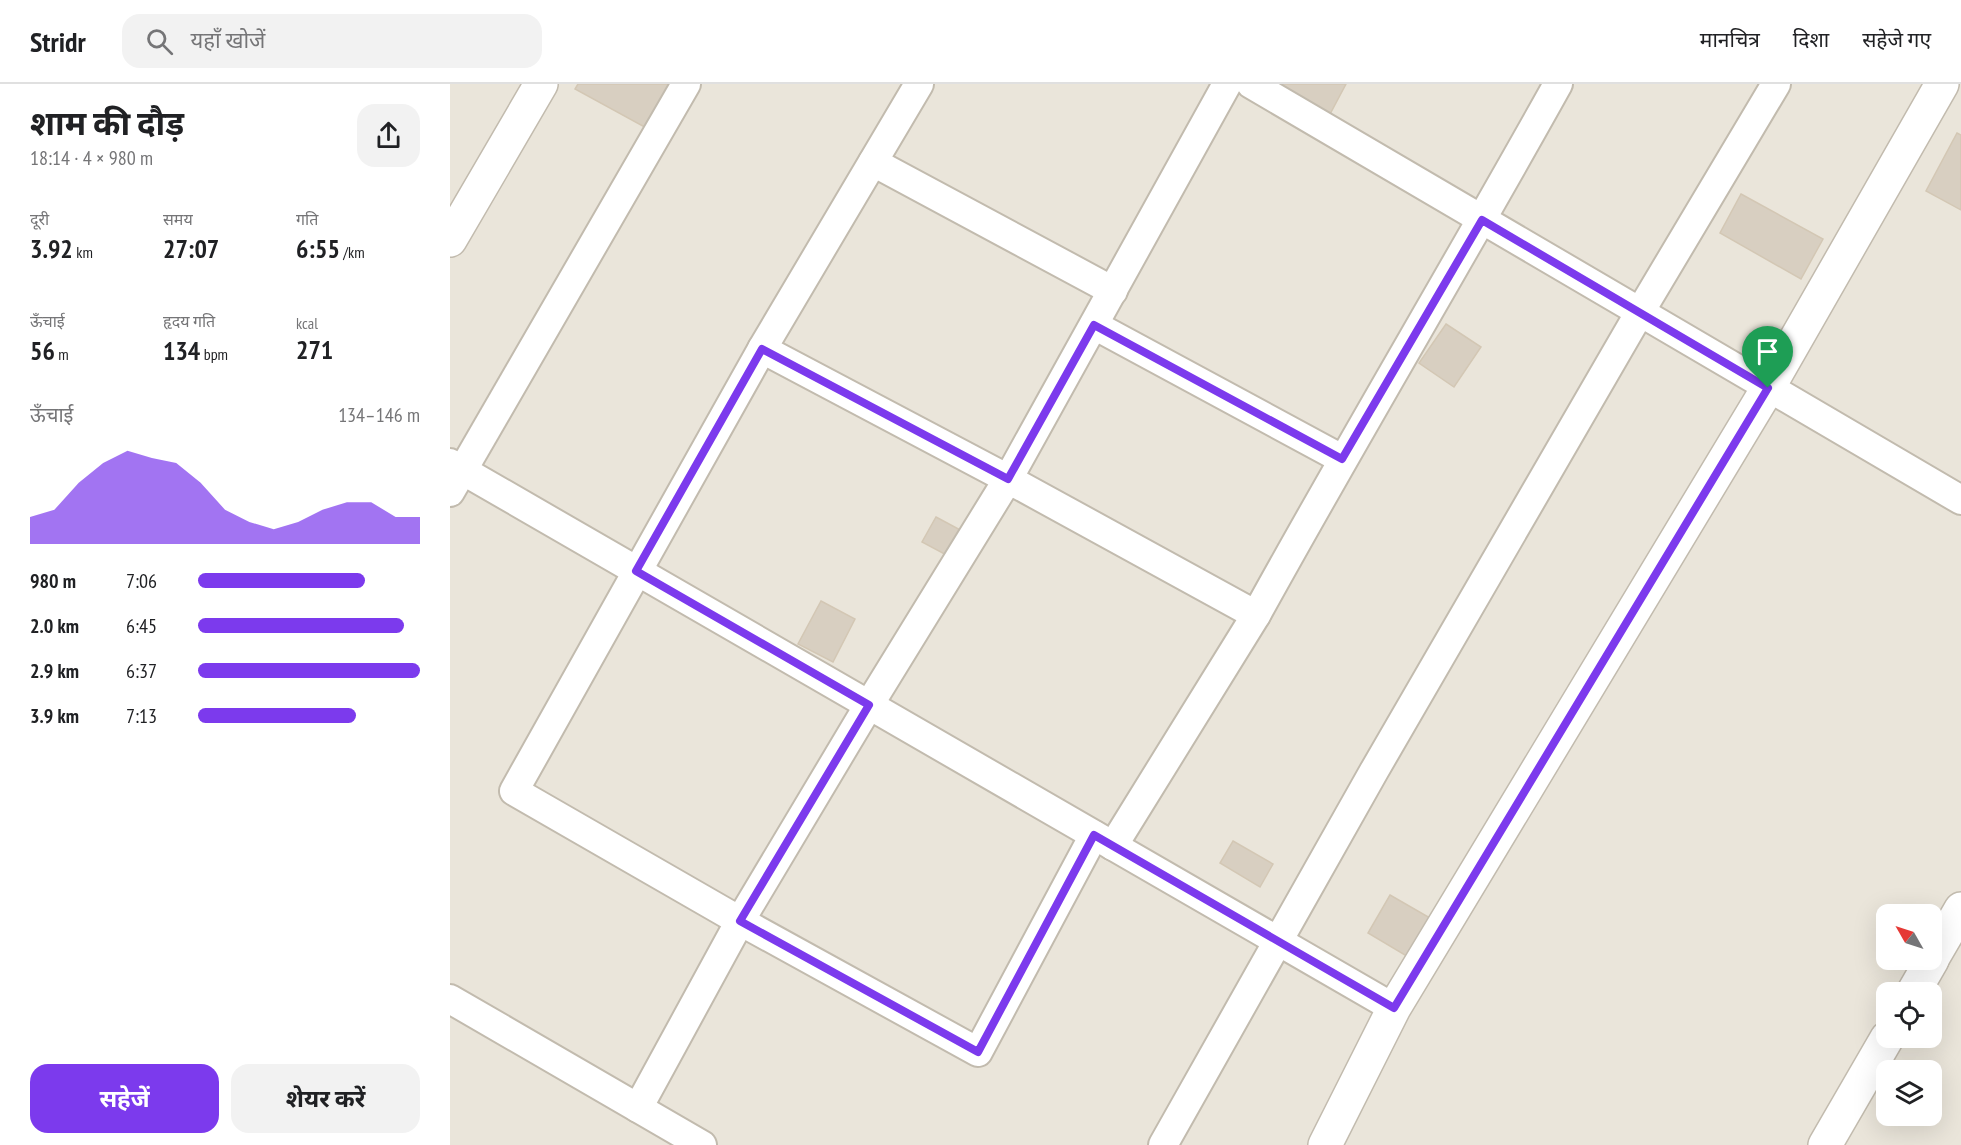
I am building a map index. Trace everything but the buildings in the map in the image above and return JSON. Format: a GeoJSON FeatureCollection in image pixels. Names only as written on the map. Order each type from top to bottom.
{"type":"FeatureCollection","features":[{"type":"Feature","properties":{"kind":"street"},"geometry":{"type":"LineString","coordinates":[[450,240],[541,84]]}},
{"type":"Feature","properties":{"kind":"street"},"geometry":{"type":"LineString","coordinates":[[686,84],[454,475],[636,571],[1394,1008]]}},
{"type":"Feature","properties":{"kind":"street"},"geometry":{"type":"LineString","coordinates":[[919,84],[762,349],[514,791],[740,921],[978,1052],[1104,840],[1256,615],[1342,459],[1482,220],[1558,84]]}},
{"type":"Feature","properties":{"kind":"street"},"geometry":{"type":"LineString","coordinates":[[638,1108],[740,921],[1008,479],[1227,84]]}},
{"type":"Feature","properties":{"kind":"street"},"geometry":{"type":"LineString","coordinates":[[1251,84],[1961,500]]}},
{"type":"Feature","properties":{"kind":"street"},"geometry":{"type":"LineString","coordinates":[[1163,1145],[1374,771],[1640,312],[1776,84]]}},
{"type":"Feature","properties":{"kind":"street"},"geometry":{"type":"LineString","coordinates":[[1325,1145],[1394,1008],[1768,388],[1942,84]]}},
{"type":"Feature","properties":{"kind":"street"},"geometry":{"type":"LineString","coordinates":[[873,162],[1113,291]]}},
{"type":"Feature","properties":{"kind":"street"},"geometry":{"type":"LineString","coordinates":[[1094,325],[1342,459]]}},
{"type":"Feature","properties":{"kind":"street"},"geometry":{"type":"LineString","coordinates":[[762,349],[1008,479],[1256,615]]}},
{"type":"Feature","properties":{"kind":"street"},"geometry":{"type":"LineString","coordinates":[[1942,942],[1961,909]]}},
{"type":"Feature","properties":{"kind":"street"},"geometry":{"type":"LineString","coordinates":[[450,999],[702,1145]]}},
{"type":"Feature","properties":{"kind":"street"},"geometry":{"type":"LineString","coordinates":[[1825,1145],[1881,1048]]}},
{"type":"Feature","properties":{"kind":"shaded area"},"geometry":{"type":"Polygon","coordinates":[[[450,84],[1961,84],[1961,1145],[450,1145],[450,84]]]}},
{"type":"Feature","properties":{"kind":"route"},"geometry":{"type":"LineString","coordinates":[[1482,220],[1768,388],[1394,1008],[1094,835],[978,1052],[740,921],[869,705],[636,571],[762,349],[1008,479],[1094,325],[1342,459],[1482,220]]}}]}
